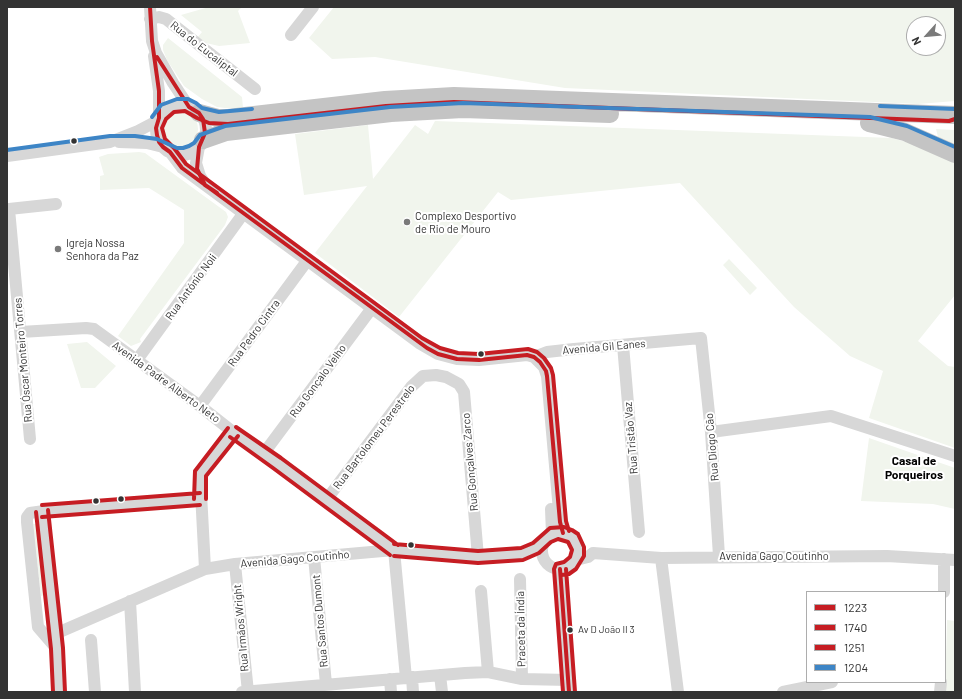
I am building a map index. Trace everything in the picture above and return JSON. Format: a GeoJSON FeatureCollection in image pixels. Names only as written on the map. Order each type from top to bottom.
{"type":"FeatureCollection","features":[{"type":"Feature","properties":{"kind":"highway"},"geometry":{"type":"LineString","coordinates":[[194,110],[218,118],[228,118],[386,100],[454,96],[954,117]]}},
{"type":"Feature","properties":{"kind":"highway"},"geometry":{"type":"LineString","coordinates":[[201,143],[219,134],[232,132],[391,113],[463,109],[869,123],[954,117]]}},
{"type":"Feature","properties":{"kind":"highway"},"geometry":{"type":"LineString","coordinates":[[869,123],[905,132],[955,154]]}},
{"type":"Feature","properties":{"kind":"street"},"geometry":{"type":"LineString","coordinates":[[291,35],[313,7]]}},
{"type":"Feature","properties":{"kind":"street"},"geometry":{"type":"LineString","coordinates":[[150,13],[159,91],[156,135],[159,142],[166,150]]}},
{"type":"Feature","properties":{"kind":"street","name":"Rua do Eucaliptal"},"geometry":{"type":"LineString","coordinates":[[150,13],[166,19],[255,89]]}},
{"type":"Feature","properties":{"kind":"street"},"geometry":{"type":"LineString","coordinates":[[153,47],[167,74],[194,110],[203,119],[205,133],[196,163],[200,176],[205,185]]}},
{"type":"Feature","properties":{"kind":"street"},"geometry":{"type":"LineString","coordinates":[[110,142],[138,131],[158,120],[165,110],[171,107],[178,105],[194,110]]}},
{"type":"Feature","properties":{"kind":"street"},"geometry":{"type":"LineString","coordinates":[[7,156],[110,142],[147,143],[176,154],[184,154],[192,152],[201,143]]}},
{"type":"Feature","properties":{"kind":"street","name":"Avenida Gil Eanes"},"geometry":{"type":"LineString","coordinates":[[166,150],[182,168],[243,214],[418,343],[438,354],[458,359],[479,360],[516,356],[527,356],[534,358],[547,352],[701,338]]}},
{"type":"Feature","properties":{"kind":"street","name":"Rua Óscar Monteiro Torres"},"geometry":{"type":"LineString","coordinates":[[30,439],[9,209],[56,204]]}},
{"type":"Feature","properties":{"kind":"street","name":"Rua António Noli"},"geometry":{"type":"LineString","coordinates":[[137,360],[243,214]]}},
{"type":"Feature","properties":{"kind":"street","name":"Rua Pedro Cintra"},"geometry":{"type":"LineString","coordinates":[[200,406],[307,261]]}},
{"type":"Feature","properties":{"kind":"street","name":"Rua Gonçalo Velho"},"geometry":{"type":"LineString","coordinates":[[264,453],[372,308]]}},
{"type":"Feature","properties":{"kind":"street","name":"Avenida Padre Alberto Neto"},"geometry":{"type":"LineString","coordinates":[[21,332],[86,328],[94,329],[200,406],[233,432],[327,499],[394,550]]}},
{"type":"Feature","properties":{"kind":"street","name":"Rua Diogo Cão"},"geometry":{"type":"LineString","coordinates":[[701,338],[711,432],[719,556]]}},
{"type":"Feature","properties":{"kind":"street","name":"Rua Tristão Vaz"},"geometry":{"type":"LineString","coordinates":[[623,345],[640,532]]}},
{"type":"Feature","properties":{"kind":"street"},"geometry":{"type":"LineString","coordinates":[[534,358],[538,364],[540,377],[553,536]]}},
{"type":"Feature","properties":{"kind":"street","name":"Rua Bartolomeu Perestrelo"},"geometry":{"type":"LineString","coordinates":[[327,499],[411,387],[423,376],[436,375],[446,377]]}},
{"type":"Feature","properties":{"kind":"street","name":"Rua Gonçalves Zarco"},"geometry":{"type":"LineString","coordinates":[[446,377],[459,384],[464,392],[478,556]]}},
{"type":"Feature","properties":{"kind":"street"},"geometry":{"type":"LineString","coordinates":[[711,432],[831,416],[955,456]]}},
{"type":"Feature","properties":{"kind":"street"},"geometry":{"type":"LineString","coordinates":[[205,568],[200,499],[200,474],[233,432]]}},
{"type":"Feature","properties":{"kind":"street"},"geometry":{"type":"LineString","coordinates":[[57,649],[38,627],[27,522],[27,517],[30,513],[200,499]]}},
{"type":"Feature","properties":{"kind":"street"},"geometry":{"type":"LineString","coordinates":[[42,511],[57,649],[59,692]]}},
{"type":"Feature","properties":{"kind":"street"},"geometry":{"type":"LineString","coordinates":[[569,534],[577,545],[578,555],[576,560],[567,568],[560,569],[550,566],[546,562],[542,552],[542,547],[553,536],[569,534]]}},
{"type":"Feature","properties":{"kind":"street","name":"Avenida Gago Coutinho"},"geometry":{"type":"LineString","coordinates":[[55,634],[205,568],[394,550],[478,556],[523,554],[536,548],[553,536]]}},
{"type":"Feature","properties":{"kind":"street","name":"Avenida Gago Coutinho"},"geometry":{"type":"LineString","coordinates":[[577,545],[588,549],[593,553],[661,558],[719,556],[887,556],[950,559]]}},
{"type":"Feature","properties":{"kind":"street"},"geometry":{"type":"LineString","coordinates":[[394,550],[409,677],[413,692]]}},
{"type":"Feature","properties":{"kind":"street","name":"Avenida Gago Coutinho"},"geometry":{"type":"LineString","coordinates":[[576,560],[593,553]]}},
{"type":"Feature","properties":{"kind":"street","name":"Rua Santos Dumont"},"geometry":{"type":"LineString","coordinates":[[314,557],[329,687]]}},
{"type":"Feature","properties":{"kind":"street"},"geometry":{"type":"LineString","coordinates":[[661,558],[678,692]]}},
{"type":"Feature","properties":{"kind":"street"},"geometry":{"type":"LineString","coordinates":[[944,591],[950,559]]}},
{"type":"Feature","properties":{"kind":"street","name":"Rua Irmãos Wright"},"geometry":{"type":"LineString","coordinates":[[235,564],[246,692]]}},
{"type":"Feature","properties":{"kind":"street"},"geometry":{"type":"LineString","coordinates":[[560,569],[569,686]]}},
{"type":"Feature","properties":{"kind":"street","name":"Praceta da Índia"},"geometry":{"type":"LineString","coordinates":[[520,579],[522,679]]}},
{"type":"Feature","properties":{"kind":"street"},"geometry":{"type":"LineString","coordinates":[[481,591],[488,672]]}},
{"type":"Feature","properties":{"kind":"street"},"geometry":{"type":"LineString","coordinates":[[130,601],[135,692]]}},
{"type":"Feature","properties":{"kind":"street"},"geometry":{"type":"LineString","coordinates":[[91,640],[95,692]]}},
{"type":"Feature","properties":{"kind":"street","name":"Praceta da Índia"},"geometry":{"type":"LineString","coordinates":[[246,692],[329,687],[390,679],[465,672],[488,672],[569,686]]}},
{"type":"Feature","properties":{"kind":"street"},"geometry":{"type":"LineString","coordinates":[[440,675],[442,692]]}},
{"type":"Feature","properties":{"kind":"street"},"geometry":{"type":"LineString","coordinates":[[390,679],[391,692]]}},
{"type":"Feature","properties":{"kind":"street"},"geometry":{"type":"LineString","coordinates":[[783,692],[827,683]]}},
{"type":"Feature","properties":{"kind":"shaded area"},"geometry":{"type":"Polygon","coordinates":[[[209,7],[242,7],[238,11],[250,43],[219,46],[206,43],[197,38],[202,32],[181,15],[209,7]]]}},
{"type":"Feature","properties":{"kind":"shaded area"},"geometry":{"type":"Polygon","coordinates":[[[334,7],[955,7],[955,101],[918,104],[565,88],[375,57],[332,59],[309,38],[334,7]]]}},
{"type":"Feature","properties":{"kind":"shaded area"},"geometry":{"type":"Polygon","coordinates":[[[168,38],[242,97],[243,108],[217,107],[202,99],[184,86],[167,60],[163,50],[163,45],[168,38]]]}},
{"type":"Feature","properties":{"kind":"shaded area"},"geometry":{"type":"Polygon","coordinates":[[[183,111],[193,116],[197,122],[197,136],[193,142],[187,146],[177,147],[167,142],[163,136],[162,126],[167,116],[173,112],[183,111]]]}},
{"type":"Feature","properties":{"kind":"shaded area"},"geometry":{"type":"Polygon","coordinates":[[[435,121],[892,138],[920,146],[955,163],[955,295],[918,341],[948,366],[955,367],[955,448],[869,418],[883,371],[850,356],[794,307],[680,183],[511,200],[498,192],[399,317],[315,253],[367,186],[304,195],[295,134],[368,125],[373,179],[415,125],[428,134],[435,121]]]}},
{"type":"Feature","properties":{"kind":"shaded area"},"geometry":{"type":"Polygon","coordinates":[[[936,129],[955,130],[955,149],[939,141],[936,129]]]}},
{"type":"Feature","properties":{"kind":"shaded area"},"geometry":{"type":"Polygon","coordinates":[[[145,153],[226,212],[228,217],[225,225],[140,339],[141,342],[131,346],[118,336],[184,243],[184,210],[149,188],[100,190],[100,176],[104,175],[99,157],[108,154],[145,153]]]}},
{"type":"Feature","properties":{"kind":"shaded area"},"geometry":{"type":"Polygon","coordinates":[[[729,259],[757,288],[750,295],[723,265],[729,259]]]}},
{"type":"Feature","properties":{"kind":"shaded area"},"geometry":{"type":"Polygon","coordinates":[[[87,342],[116,366],[95,388],[81,388],[67,344],[87,342]]]}},
{"type":"Feature","properties":{"kind":"shaded area"},"geometry":{"type":"Polygon","coordinates":[[[869,438],[955,468],[955,509],[933,504],[861,501],[869,438]]]}},
{"type":"Feature","properties":{"kind":"shaded area"},"geometry":{"type":"Polygon","coordinates":[[[33,524],[36,524],[44,595],[41,596],[33,524]]]}},
{"type":"Feature","properties":{"kind":"shaded area"},"geometry":{"type":"Polygon","coordinates":[[[947,620],[955,621],[955,692],[945,692],[947,620]]]}},
{"type":"Feature","properties":{"kind":"transit line","name":"1223"},"geometry":{"type":"LineString","coordinates":[[150,7],[152,41],[159,91],[159,118],[156,128],[157,135],[159,142],[170,152],[182,168],[427,348],[438,354],[457,359],[479,360],[527,355],[534,357],[540,362],[546,371],[547,376],[560,522],[563,533]]}},
{"type":"Feature","properties":{"kind":"transit line","name":"1223"},"geometry":{"type":"LineString","coordinates":[[157,57],[189,107],[199,113],[203,119],[205,133],[199,147],[197,169],[205,185],[217,193]]}},
{"type":"Feature","properties":{"kind":"transit line","name":"1204"},"geometry":{"type":"LineString","coordinates":[[152,117],[161,105],[177,99],[188,99],[202,108],[219,112],[252,109]]}},
{"type":"Feature","properties":{"kind":"transit line","name":"1740"},"geometry":{"type":"LineString","coordinates":[[569,531],[566,521],[553,375],[551,368],[544,358],[537,352],[528,349],[479,354],[458,353],[440,348],[422,338],[186,164],[165,139],[162,128],[166,119],[174,112],[185,111],[209,123],[228,124],[386,106],[454,102],[949,121],[955,119]]}},
{"type":"Feature","properties":{"kind":"transit line","name":"1204"},"geometry":{"type":"LineString","coordinates":[[7,150],[110,136],[135,136],[157,139],[177,148],[183,148],[194,143],[200,135],[225,126],[390,107],[463,103],[870,117],[907,126],[955,147]]}},
{"type":"Feature","properties":{"kind":"transit line","name":"1204"},"geometry":{"type":"LineString","coordinates":[[880,106],[955,109]]}},
{"type":"Feature","properties":{"kind":"transit line","name":"1251"},"geometry":{"type":"LineString","coordinates":[[236,427],[281,458],[398,545]]}},
{"type":"Feature","properties":{"kind":"transit line","name":"1251"},"geometry":{"type":"LineString","coordinates":[[194,499],[195,471],[228,428]]}},
{"type":"Feature","properties":{"kind":"transit line","name":"1740"},"geometry":{"type":"LineString","coordinates":[[206,499],[206,476],[238,436]]}},
{"type":"Feature","properties":{"kind":"transit line","name":"1740"},"geometry":{"type":"LineString","coordinates":[[230,437],[390,555]]}},
{"type":"Feature","properties":{"kind":"transit line","name":"1251"},"geometry":{"type":"LineString","coordinates":[[42,505],[200,493]]}},
{"type":"Feature","properties":{"kind":"transit line","name":"1740"},"geometry":{"type":"LineString","coordinates":[[42,517],[200,505]]}},
{"type":"Feature","properties":{"kind":"transit line","name":"1251"},"geometry":{"type":"LineString","coordinates":[[48,510],[63,648],[65,692]]}},
{"type":"Feature","properties":{"kind":"transit line","name":"1740"},"geometry":{"type":"LineString","coordinates":[[36,512],[51,649],[53,692]]}},
{"type":"Feature","properties":{"kind":"transit line","name":"1251"},"geometry":{"type":"LineString","coordinates":[[394,544],[478,551],[521,548],[533,543],[550,528],[564,527],[578,534],[584,547],[584,556],[576,569],[569,574],[561,575]]}},
{"type":"Feature","properties":{"kind":"transit line","name":"1740"},"geometry":{"type":"LineString","coordinates":[[394,556],[478,563],[523,560],[539,553],[551,542],[558,539],[568,542],[572,550],[570,557],[564,562],[556,564],[554,569],[563,692]]}},
{"type":"Feature","properties":{"kind":"transit line","name":"1223"},"geometry":{"type":"LineString","coordinates":[[560,569],[569,692]]}},
{"type":"Feature","properties":{"kind":"transit line","name":"1251"},"geometry":{"type":"LineString","coordinates":[[566,569],[575,692]]}},
{"type":"Feature","properties":{"kind":"place","name":"Complexo Desportivo de Rio de Mouro"},"geometry":{"type":"Point","coordinates":[407,222]}},
{"type":"Feature","properties":{"kind":"place","name":"Igreja Nossa Senhora da Paz"},"geometry":{"type":"Point","coordinates":[58,249]}},
{"type":"Feature","properties":{"kind":"place","name":"Av D João II 3"},"geometry":{"type":"Point","coordinates":[570,630]}},
{"type":"Feature","properties":{"kind":"district","name":"Casal de Porqueiros"},"geometry":{"type":"Point","coordinates":[914,468]}}]}
